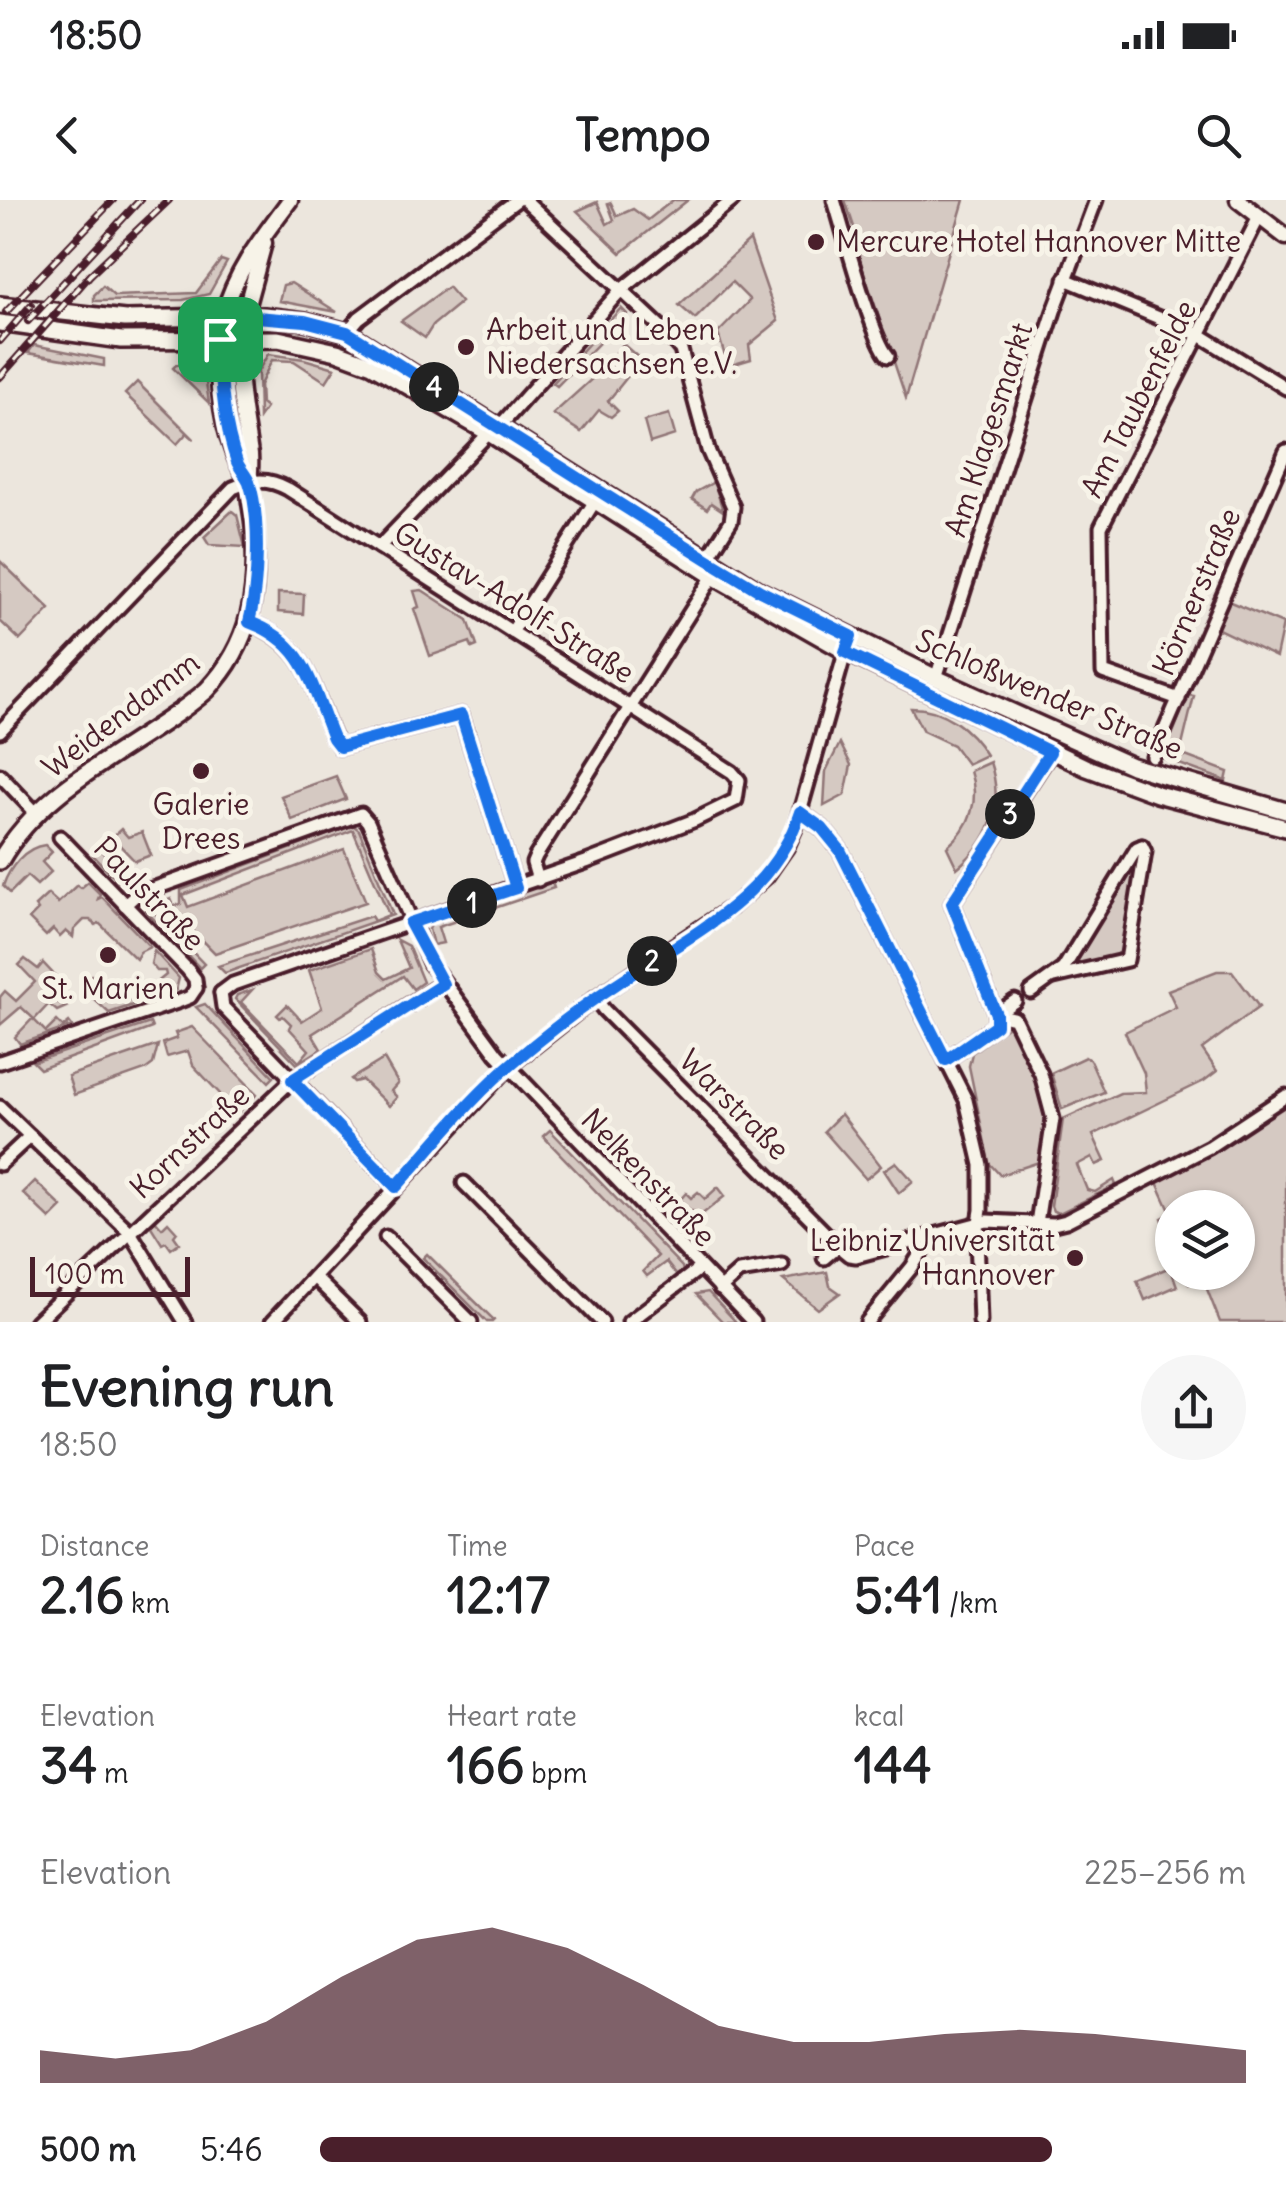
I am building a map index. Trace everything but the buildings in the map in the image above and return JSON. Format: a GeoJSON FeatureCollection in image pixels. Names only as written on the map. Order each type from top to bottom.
{"type":"FeatureCollection","features":[{"type":"Feature","properties":{"kind":"main road"},"geometry":{"type":"LineString","coordinates":[[0,306],[100,318],[244,316],[305,321],[347,332],[594,501],[713,576],[848,644]]}},
{"type":"Feature","properties":{"kind":"main road","name":"Weidendamm"},"geometry":{"type":"LineString","coordinates":[[223,316],[221,386],[238,466],[249,481]]}},
{"type":"Feature","properties":{"kind":"main road","name":"Weidendamm"},"geometry":{"type":"LineString","coordinates":[[0,861],[38,815],[78,780],[208,690],[234,656],[249,622],[256,590],[250,462],[240,402],[244,316]]}},
{"type":"Feature","properties":{"kind":"main road"},"geometry":{"type":"LineString","coordinates":[[0,322],[121,340],[278,339],[337,352],[494,430],[848,644]]}},
{"type":"Feature","properties":{"kind":"main road","name":"Schloßwender Straße"},"geometry":{"type":"LineString","coordinates":[[848,644],[936,678],[1146,772],[1286,812]]}},
{"type":"Feature","properties":{"kind":"main road","name":"Schloßwender Straße"},"geometry":{"type":"LineString","coordinates":[[848,644],[1050,752],[1157,794],[1286,828]]}},
{"type":"Feature","properties":{"kind":"street"},"geometry":{"type":"LineString","coordinates":[[223,316],[246,260],[290,200]]}},
{"type":"Feature","properties":{"kind":"street"},"geometry":{"type":"LineString","coordinates":[[347,332],[359,318],[517,200]]}},
{"type":"Feature","properties":{"kind":"street"},"geometry":{"type":"LineString","coordinates":[[525,200],[681,350],[708,450],[733,507],[731,521],[707,559]]}},
{"type":"Feature","properties":{"kind":"street"},"geometry":{"type":"LineString","coordinates":[[379,548],[494,430],[620,290],[733,200]]}},
{"type":"Feature","properties":{"kind":"street"},"geometry":{"type":"LineString","coordinates":[[834,200],[878,339],[888,356]]}},
{"type":"Feature","properties":{"kind":"street","name":"Am Klagesmarkt"},"geometry":{"type":"LineString","coordinates":[[936,678],[1065,279],[1096,200]]}},
{"type":"Feature","properties":{"kind":"street"},"geometry":{"type":"LineString","coordinates":[[1238,200],[1286,236]]}},
{"type":"Feature","properties":{"kind":"street","name":"Am Taubenfelde"},"geometry":{"type":"LineString","coordinates":[[1103,672],[1101,527],[1259,217]]}},
{"type":"Feature","properties":{"kind":"street"},"geometry":{"type":"LineString","coordinates":[[244,316],[265,238]]}},
{"type":"Feature","properties":{"kind":"street"},"geometry":{"type":"LineString","coordinates":[[1065,279],[1200,336],[1286,388]]}},
{"type":"Feature","properties":{"kind":"street","name":"Körnerstraße"},"geometry":{"type":"LineString","coordinates":[[1153,757],[1286,450]]}},
{"type":"Feature","properties":{"kind":"street"},"geometry":{"type":"LineString","coordinates":[[0,731],[233,488],[249,481]]}},
{"type":"Feature","properties":{"kind":"street","name":"Gustav-Adolf-Straße"},"geometry":{"type":"LineString","coordinates":[[249,481],[274,482],[631,706],[740,780],[736,800],[730,805],[538,880]]}},
{"type":"Feature","properties":{"kind":"street"},"geometry":{"type":"LineString","coordinates":[[512,632],[594,501]]}},
{"type":"Feature","properties":{"kind":"street"},"geometry":{"type":"LineString","coordinates":[[0,1062],[180,1001],[190,997],[196,988],[220,993],[234,984],[538,880],[533,863],[536,856],[713,576]]}},
{"type":"Feature","properties":{"kind":"street"},"geometry":{"type":"LineString","coordinates":[[249,622],[296,650],[340,747],[461,715],[516,888]]}},
{"type":"Feature","properties":{"kind":"street"},"geometry":{"type":"LineString","coordinates":[[272,1322],[508,1067],[595,998],[709,925],[753,888],[787,847],[848,644]]}},
{"type":"Feature","properties":{"kind":"street","name":"Körnerstraße"},"geometry":{"type":"LineString","coordinates":[[1103,672],[1179,699]]}},
{"type":"Feature","properties":{"kind":"street"},"geometry":{"type":"LineString","coordinates":[[946,1060],[996,1025],[996,1014],[952,909],[1050,752]]}},
{"type":"Feature","properties":{"kind":"street"},"geometry":{"type":"LineString","coordinates":[[0,775],[38,815]]}},
{"type":"Feature","properties":{"kind":"street"},"geometry":{"type":"LineString","coordinates":[[800,812],[822,828],[840,850],[966,1100],[981,1166],[980,1322]]}},
{"type":"Feature","properties":{"kind":"street","name":"Nelkenstraße"},"geometry":{"type":"LineString","coordinates":[[125,905],[136,895],[361,814],[368,822],[410,923],[443,984],[508,1067],[753,1322]]}},
{"type":"Feature","properties":{"kind":"street","name":"Paulstraße"},"geometry":{"type":"LineString","coordinates":[[60,837],[196,978],[196,988]]}},
{"type":"Feature","properties":{"kind":"street"},"geometry":{"type":"LineString","coordinates":[[1031,992],[1054,978],[1128,960],[1145,852],[1142,846],[1054,978]]}},
{"type":"Feature","properties":{"kind":"street","name":"Kornstraße"},"geometry":{"type":"LineString","coordinates":[[36,1322],[292,1080],[443,984]]}},
{"type":"Feature","properties":{"kind":"street"},"geometry":{"type":"LineString","coordinates":[[220,993],[222,1007],[396,1187]]}},
{"type":"Feature","properties":{"kind":"street","name":"Warstraße"},"geometry":{"type":"LineString","coordinates":[[595,998],[838,1246]]}},
{"type":"Feature","properties":{"kind":"street"},"geometry":{"type":"LineString","coordinates":[[996,1014],[1015,1002]]}},
{"type":"Feature","properties":{"kind":"street"},"geometry":{"type":"LineString","coordinates":[[996,1014],[1014,1018],[1050,1100],[1053,1119],[1038,1223]]}},
{"type":"Feature","properties":{"kind":"street"},"geometry":{"type":"LineString","coordinates":[[824,1258],[838,1246],[856,1256],[978,1223],[1066,1221],[1155,1178],[1286,1096]]}},
{"type":"Feature","properties":{"kind":"street"},"geometry":{"type":"LineString","coordinates":[[0,1107],[130,1232],[186,1322]]}},
{"type":"Feature","properties":{"kind":"street"},"geometry":{"type":"LineString","coordinates":[[0,1164],[30,1136]]}},
{"type":"Feature","properties":{"kind":"street"},"geometry":{"type":"LineString","coordinates":[[464,1183],[602,1322]]}},
{"type":"Feature","properties":{"kind":"street"},"geometry":{"type":"LineString","coordinates":[[386,1237],[471,1322]]}},
{"type":"Feature","properties":{"kind":"street"},"geometry":{"type":"LineString","coordinates":[[867,1322],[921,1253],[919,1238]]}},
{"type":"Feature","properties":{"kind":"street"},"geometry":{"type":"LineString","coordinates":[[720,1288],[739,1272],[782,1265]]}},
{"type":"Feature","properties":{"kind":"street"},"geometry":{"type":"LineString","coordinates":[[629,1322],[700,1268]]}},
{"type":"Feature","properties":{"kind":"street"},"geometry":{"type":"LineString","coordinates":[[314,1276],[360,1322]]}},
{"type":"Feature","properties":{"kind":"shaded area"},"geometry":{"type":"Polygon","coordinates":[[[673,200],[688,200],[621,253],[577,211],[597,202],[607,224],[614,220],[608,204],[611,203],[617,216],[633,209],[648,220],[673,200]]]}},
{"type":"Feature","properties":{"kind":"shaded area"},"geometry":{"type":"Polygon","coordinates":[[[845,200],[964,200],[906,398],[852,237],[855,230],[845,200]]]}},
{"type":"Feature","properties":{"kind":"shaded area"},"geometry":{"type":"Polygon","coordinates":[[[750,240],[778,321],[749,345],[751,359],[728,366],[718,333],[750,300],[732,282],[695,319],[679,305],[750,240]]]}},
{"type":"Feature","properties":{"kind":"shaded area"},"geometry":{"type":"Polygon","coordinates":[[[221,260],[227,262],[209,294],[183,300],[94,301],[94,295],[103,286],[114,296],[196,293],[221,260]]]}},
{"type":"Feature","properties":{"kind":"shaded area"},"geometry":{"type":"Polygon","coordinates":[[[291,283],[337,312],[279,301],[283,285],[291,283]]]}},
{"type":"Feature","properties":{"kind":"shaded area"},"geometry":{"type":"Polygon","coordinates":[[[448,287],[461,302],[433,325],[425,338],[401,321],[448,287]]]}},
{"type":"Feature","properties":{"kind":"shaded area"},"geometry":{"type":"Polygon","coordinates":[[[621,308],[627,314],[557,386],[553,383],[621,308]]]}},
{"type":"Feature","properties":{"kind":"shaded area"},"geometry":{"type":"Polygon","coordinates":[[[623,344],[641,360],[608,401],[618,411],[611,417],[599,410],[581,432],[553,414],[603,369],[623,344]]]}},
{"type":"Feature","properties":{"kind":"shaded area"},"geometry":{"type":"Polygon","coordinates":[[[34,345],[104,359],[104,366],[28,353],[34,345]]]}},
{"type":"Feature","properties":{"kind":"shaded area"},"geometry":{"type":"Polygon","coordinates":[[[268,354],[335,368],[326,382],[294,361],[272,360],[260,385],[261,404],[266,408],[259,418],[258,371],[268,354]]]}},
{"type":"Feature","properties":{"kind":"shaded area"},"geometry":{"type":"Polygon","coordinates":[[[203,362],[209,403],[173,368],[203,362]]]}},
{"type":"Feature","properties":{"kind":"shaded area"},"geometry":{"type":"Polygon","coordinates":[[[137,382],[194,439],[187,433],[177,444],[125,394],[137,382]]]}},
{"type":"Feature","properties":{"kind":"shaded area"},"geometry":{"type":"Polygon","coordinates":[[[669,414],[675,435],[650,443],[644,421],[669,414]]]}},
{"type":"Feature","properties":{"kind":"shaded area"},"geometry":{"type":"Polygon","coordinates":[[[714,482],[723,511],[711,503],[707,509],[692,499],[696,492],[714,482]]]}},
{"type":"Feature","properties":{"kind":"shaded area"},"geometry":{"type":"Polygon","coordinates":[[[232,511],[237,515],[245,547],[209,545],[204,537],[232,511]]]}},
{"type":"Feature","properties":{"kind":"shaded area"},"geometry":{"type":"Polygon","coordinates":[[[0,561],[50,609],[20,640],[0,621],[0,561]]]}},
{"type":"Feature","properties":{"kind":"shaded area"},"geometry":{"type":"Polygon","coordinates":[[[422,590],[468,620],[477,646],[472,648],[470,642],[430,656],[414,609],[419,607],[414,591],[422,590]]]}},
{"type":"Feature","properties":{"kind":"shaded area"},"geometry":{"type":"Polygon","coordinates":[[[278,593],[304,594],[303,614],[278,612],[278,593]]]}},
{"type":"Feature","properties":{"kind":"shaded area"},"geometry":{"type":"Polygon","coordinates":[[[1228,601],[1283,624],[1276,657],[1216,628],[1228,601]]]}},
{"type":"Feature","properties":{"kind":"shaded area"},"geometry":{"type":"Polygon","coordinates":[[[876,658],[1131,771],[1241,809],[1099,764],[965,704],[875,661],[876,658]]]}},
{"type":"Feature","properties":{"kind":"shaded area"},"geometry":{"type":"Polygon","coordinates":[[[1188,695],[1194,696],[1180,754],[1228,772],[1226,781],[1163,758],[1188,695]]]}},
{"type":"Feature","properties":{"kind":"shaded area"},"geometry":{"type":"Polygon","coordinates":[[[911,708],[954,721],[986,755],[967,764],[953,745],[923,731],[911,708]]]}},
{"type":"Feature","properties":{"kind":"shaded area"},"geometry":{"type":"Polygon","coordinates":[[[840,743],[851,765],[845,795],[824,806],[826,771],[840,743]]]}},
{"type":"Feature","properties":{"kind":"shaded area"},"geometry":{"type":"Polygon","coordinates":[[[990,762],[996,792],[992,820],[978,846],[957,868],[947,847],[962,831],[971,812],[974,792],[970,771],[990,762]]]}},
{"type":"Feature","properties":{"kind":"shaded area"},"geometry":{"type":"Polygon","coordinates":[[[336,776],[346,799],[292,820],[281,796],[336,776]]]}},
{"type":"Feature","properties":{"kind":"shaded area"},"geometry":{"type":"Polygon","coordinates":[[[353,825],[359,830],[393,915],[225,973],[218,966],[371,916],[374,921],[389,915],[353,830],[183,895],[188,907],[344,849],[366,902],[215,953],[164,901],[171,899],[174,906],[181,904],[181,890],[353,825]]]}},
{"type":"Feature","properties":{"kind":"shaded area"},"geometry":{"type":"Polygon","coordinates":[[[121,829],[128,837],[142,832],[151,855],[135,861],[112,837],[121,829]]]}},
{"type":"Feature","properties":{"kind":"shaded area"},"geometry":{"type":"Polygon","coordinates":[[[45,845],[52,852],[42,862],[51,872],[37,885],[27,876],[10,893],[3,886],[9,872],[25,854],[45,845]]]}},
{"type":"Feature","properties":{"kind":"shaded area"},"geometry":{"type":"Polygon","coordinates":[[[1142,846],[1127,960],[1063,969],[1142,846]]]}},
{"type":"Feature","properties":{"kind":"shaded area"},"geometry":{"type":"Polygon","coordinates":[[[100,849],[131,882],[119,882],[93,855],[100,849]]]}},
{"type":"Feature","properties":{"kind":"shaded area"},"geometry":{"type":"Polygon","coordinates":[[[88,882],[100,894],[98,899],[102,897],[150,947],[136,959],[99,923],[84,920],[73,937],[66,931],[60,937],[53,929],[46,936],[29,919],[38,910],[35,906],[48,894],[58,903],[77,885],[81,888],[88,882]]]}},
{"type":"Feature","properties":{"kind":"shaded area"},"geometry":{"type":"Polygon","coordinates":[[[552,882],[554,888],[438,927],[443,943],[433,945],[429,929],[433,922],[552,882]]]}},
{"type":"Feature","properties":{"kind":"shaded area"},"geometry":{"type":"Polygon","coordinates":[[[160,897],[163,900],[152,910],[204,964],[200,968],[146,911],[148,902],[160,897]]]}},
{"type":"Feature","properties":{"kind":"shaded area"},"geometry":{"type":"Polygon","coordinates":[[[397,940],[408,946],[423,982],[413,989],[403,976],[312,1034],[321,1049],[297,1064],[235,999],[252,990],[241,1002],[299,1062],[309,1050],[289,1028],[291,1024],[277,1015],[287,1005],[302,1021],[322,1008],[309,970],[371,949],[379,972],[386,979],[409,968],[397,940]]]}},
{"type":"Feature","properties":{"kind":"shaded area"},"geometry":{"type":"Polygon","coordinates":[[[154,951],[179,978],[176,990],[164,995],[154,992],[155,984],[166,975],[151,964],[154,951]]]}},
{"type":"Feature","properties":{"kind":"shaded area"},"geometry":{"type":"Polygon","coordinates":[[[25,959],[38,969],[43,963],[59,980],[50,991],[66,1007],[57,1011],[49,1004],[34,1020],[46,1032],[57,1021],[63,1027],[69,1022],[72,1026],[20,1044],[15,1037],[33,1018],[21,1007],[0,1025],[0,997],[5,991],[16,1001],[35,982],[19,965],[25,959]]]}},
{"type":"Feature","properties":{"kind":"shaded area"},"geometry":{"type":"Polygon","coordinates":[[[1217,971],[1232,971],[1259,1007],[1202,1049],[1217,1071],[1093,1135],[1105,1161],[1096,1165],[1092,1157],[1077,1165],[1087,1190],[1095,1192],[1114,1180],[1116,1185],[1059,1213],[1053,1211],[1063,1119],[1120,1093],[1146,1092],[1144,1073],[1125,1032],[1176,1007],[1168,990],[1217,971]]]}},
{"type":"Feature","properties":{"kind":"shaded area"},"geometry":{"type":"Polygon","coordinates":[[[91,975],[109,998],[142,1002],[109,1013],[81,987],[82,979],[91,975]]]}},
{"type":"Feature","properties":{"kind":"shaded area"},"geometry":{"type":"Polygon","coordinates":[[[205,1004],[274,1077],[269,1082],[196,1007],[205,1004]]]}},
{"type":"Feature","properties":{"kind":"shaded area"},"geometry":{"type":"Polygon","coordinates":[[[150,1023],[152,1028],[40,1069],[33,1062],[150,1023]]]}},
{"type":"Feature","properties":{"kind":"shaded area"},"geometry":{"type":"Polygon","coordinates":[[[1011,1024],[1040,1090],[1045,1140],[1042,1161],[1000,1175],[989,1163],[969,1066],[972,1053],[1011,1024]]]}},
{"type":"Feature","properties":{"kind":"shaded area"},"geometry":{"type":"Polygon","coordinates":[[[192,1027],[257,1094],[238,1113],[193,1065],[188,1051],[167,1057],[163,1043],[192,1027]]]}},
{"type":"Feature","properties":{"kind":"shaded area"},"geometry":{"type":"Polygon","coordinates":[[[158,1045],[153,1064],[145,1070],[74,1095],[68,1076],[158,1045]]]}},
{"type":"Feature","properties":{"kind":"shaded area"},"geometry":{"type":"Polygon","coordinates":[[[1085,1057],[1104,1092],[1062,1109],[1051,1073],[1085,1057]]]}},
{"type":"Feature","properties":{"kind":"shaded area"},"geometry":{"type":"Polygon","coordinates":[[[384,1059],[398,1083],[391,1091],[397,1097],[389,1106],[362,1080],[351,1079],[384,1059]]]}},
{"type":"Feature","properties":{"kind":"shaded area"},"geometry":{"type":"Polygon","coordinates":[[[1286,1096],[1286,1322],[1220,1322],[1207,1290],[1255,1290],[1255,1190],[1160,1190],[1155,1178],[1286,1096]]]}},
{"type":"Feature","properties":{"kind":"shaded area"},"geometry":{"type":"Polygon","coordinates":[[[841,1114],[881,1166],[866,1179],[824,1131],[841,1114]]]}},
{"type":"Feature","properties":{"kind":"shaded area"},"geometry":{"type":"Polygon","coordinates":[[[550,1130],[683,1271],[677,1276],[666,1262],[647,1276],[643,1271],[658,1256],[543,1136],[550,1130]]]}},
{"type":"Feature","properties":{"kind":"shaded area"},"geometry":{"type":"Polygon","coordinates":[[[896,1162],[913,1181],[899,1193],[884,1170],[896,1162]]]}},
{"type":"Feature","properties":{"kind":"shaded area"},"geometry":{"type":"Polygon","coordinates":[[[35,1181],[62,1207],[50,1219],[23,1193],[35,1181]]]}},
{"type":"Feature","properties":{"kind":"shaded area"},"geometry":{"type":"Polygon","coordinates":[[[718,1187],[725,1196],[700,1216],[678,1202],[686,1193],[691,1198],[698,1192],[705,1199],[718,1187]]]}},
{"type":"Feature","properties":{"kind":"shaded area"},"geometry":{"type":"Polygon","coordinates":[[[155,1220],[162,1228],[168,1222],[177,1232],[174,1236],[179,1243],[171,1249],[166,1242],[162,1244],[150,1225],[155,1220]]]}},
{"type":"Feature","properties":{"kind":"shaded area"},"geometry":{"type":"Polygon","coordinates":[[[427,1254],[492,1322],[487,1322],[423,1258],[427,1254]]]}},
{"type":"Feature","properties":{"kind":"shaded area"},"geometry":{"type":"Polygon","coordinates":[[[827,1272],[830,1286],[840,1293],[818,1309],[783,1280],[827,1272]]]}},
{"type":"Feature","properties":{"kind":"shaded area"},"geometry":{"type":"Polygon","coordinates":[[[1155,1273],[1155,1290],[1168,1290],[1145,1300],[1137,1281],[1155,1273]]]}},
{"type":"Feature","properties":{"kind":"shaded area"},"geometry":{"type":"Polygon","coordinates":[[[708,1292],[736,1322],[723,1322],[696,1294],[708,1292]]]}},
{"type":"Feature","properties":{"kind":"railway"},"geometry":{"type":"LineString","coordinates":[[6,312],[113,200]]}},
{"type":"Feature","properties":{"kind":"railway"},"geometry":{"type":"LineString","coordinates":[[28,321],[140,200]]}},
{"type":"Feature","properties":{"kind":"railway"},"geometry":{"type":"LineString","coordinates":[[0,377],[90,275],[169,200]]}},
{"type":"Feature","properties":{"kind":"railway"},"geometry":{"type":"LineString","coordinates":[[0,341],[31,305]]}},
{"type":"Feature","properties":{"kind":"place","name":"Mercure Hotel Hannover Mitte"},"geometry":{"type":"Point","coordinates":[816,242]}},
{"type":"Feature","properties":{"kind":"place","name":"Arbeit und Leben Niedersachsen e.V."},"geometry":{"type":"Point","coordinates":[466,347]}},
{"type":"Feature","properties":{"kind":"place","name":"Galerie Drees"},"geometry":{"type":"Point","coordinates":[201,771]}},
{"type":"Feature","properties":{"kind":"place","name":"St. Marien"},"geometry":{"type":"Point","coordinates":[108,955]}},
{"type":"Feature","properties":{"kind":"place","name":"Leibniz Universität Hannover"},"geometry":{"type":"Point","coordinates":[1075,1258]}},
{"type":"Feature","properties":{"kind":"route"},"geometry":{"type":"LineString","coordinates":[[244,316],[305,321],[347,332],[760,591],[851,636],[845,652],[1050,752],[952,903],[996,1014],[996,1025],[946,1060],[840,850],[822,828],[800,812],[787,847],[766,877],[709,925],[595,998],[519,1057],[396,1187],[292,1080],[443,984],[410,923],[516,888],[461,715],[340,747],[296,650],[265,628],[249,622],[256,590],[253,514],[249,481],[238,466],[228,426],[221,386],[220,339],[240,338],[244,316]]}}]}
